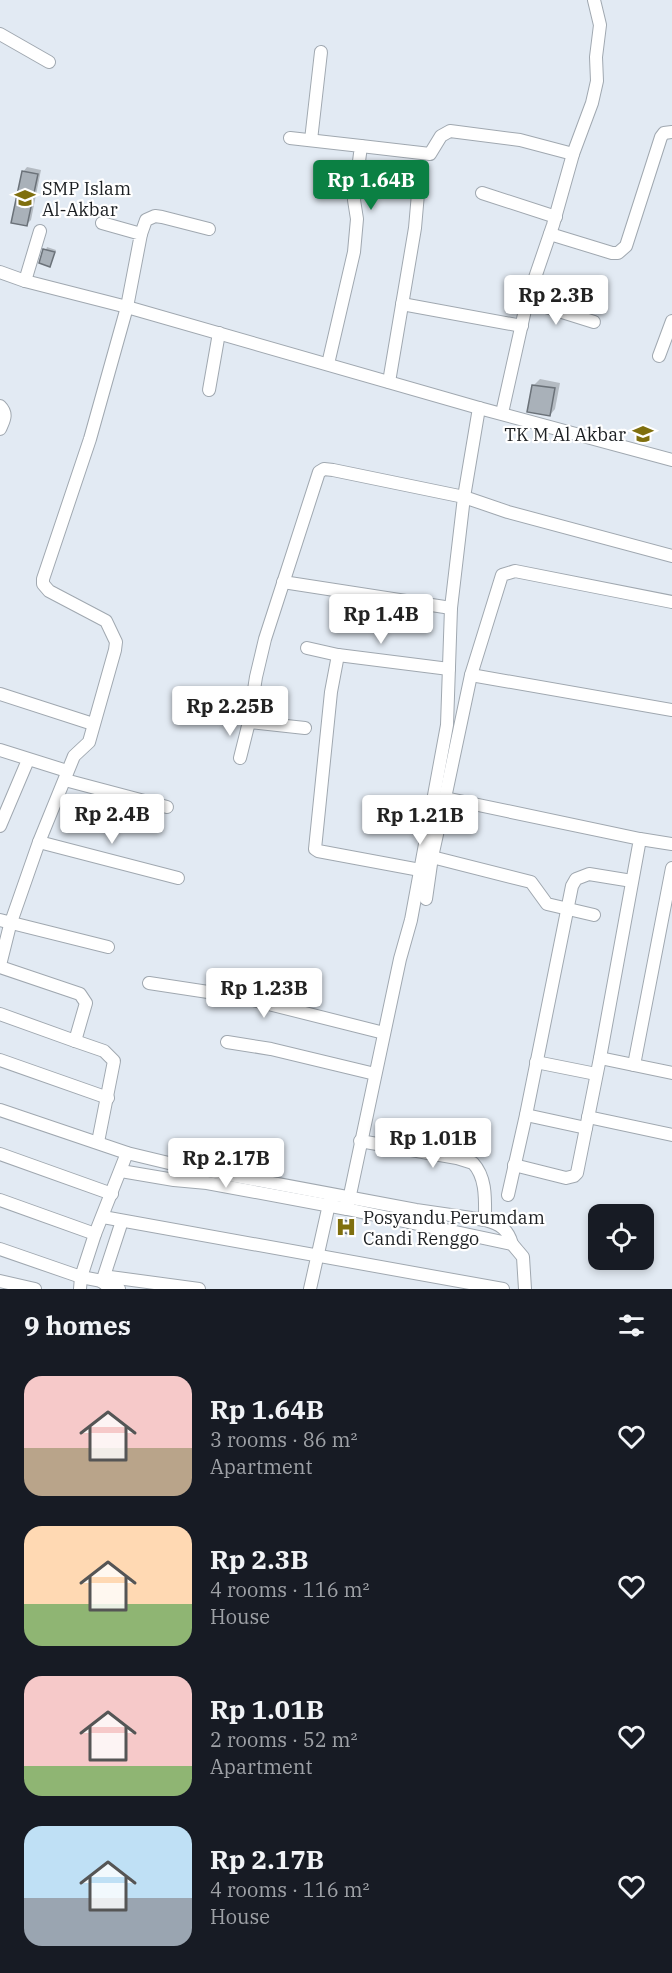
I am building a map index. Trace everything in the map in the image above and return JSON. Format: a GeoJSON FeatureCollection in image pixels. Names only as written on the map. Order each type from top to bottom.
{"type":"FeatureCollection","features":[{"type":"Feature","properties":{"kind":"street"},"geometry":{"type":"LineString","coordinates":[[502,413],[527,301],[550,234],[573,154],[592,103],[597,81],[596,57],[600,24],[594,0]]}},
{"type":"Feature","properties":{"kind":"street"},"geometry":{"type":"LineString","coordinates":[[0,34],[49,62]]}},
{"type":"Feature","properties":{"kind":"street"},"geometry":{"type":"LineString","coordinates":[[311,140],[321,52]]}},
{"type":"Feature","properties":{"kind":"street"},"geometry":{"type":"LineString","coordinates":[[290,138],[430,154],[441,136],[450,131],[520,140],[573,154]]}},
{"type":"Feature","properties":{"kind":"street"},"geometry":{"type":"LineString","coordinates":[[550,234],[612,253],[622,251],[626,246],[661,137],[664,133],[672,132]]}},
{"type":"Feature","properties":{"kind":"street"},"geometry":{"type":"LineString","coordinates":[[328,364],[354,252],[357,219],[354,200],[361,146]]}},
{"type":"Feature","properties":{"kind":"street"},"geometry":{"type":"LineString","coordinates":[[358,172],[412,176],[418,180],[415,228],[389,382]]}},
{"type":"Feature","properties":{"kind":"street"},"geometry":{"type":"LineString","coordinates":[[482,193],[555,217]]}},
{"type":"Feature","properties":{"kind":"street"},"geometry":{"type":"LineString","coordinates":[[75,1041],[86,1003],[82,995],[0,966],[6,921],[76,752],[89,742],[116,642],[106,621],[49,591],[43,584],[43,579],[90,439],[127,308],[141,234],[146,220],[155,216],[209,229]]}},
{"type":"Feature","properties":{"kind":"street"},"geometry":{"type":"LineString","coordinates":[[102,223],[141,234]]}},
{"type":"Feature","properties":{"kind":"street"},"geometry":{"type":"LineString","coordinates":[[25,281],[40,231]]}},
{"type":"Feature","properties":{"kind":"street"},"geometry":{"type":"LineString","coordinates":[[0,272],[25,281],[672,460]]}},
{"type":"Feature","properties":{"kind":"street"},"geometry":{"type":"LineString","coordinates":[[527,301],[594,322]]}},
{"type":"Feature","properties":{"kind":"street"},"geometry":{"type":"LineString","coordinates":[[402,304],[522,326]]}},
{"type":"Feature","properties":{"kind":"street"},"geometry":{"type":"LineString","coordinates":[[659,356],[672,321]]}},
{"type":"Feature","properties":{"kind":"street"},"geometry":{"type":"LineString","coordinates":[[209,390],[219,333]]}},
{"type":"Feature","properties":{"kind":"street"},"geometry":{"type":"LineString","coordinates":[[0,406],[5,416],[0,429]]}},
{"type":"Feature","properties":{"kind":"street"},"geometry":{"type":"LineString","coordinates":[[349,1202],[400,959],[411,920],[447,725],[452,608],[464,497],[479,408]]}},
{"type":"Feature","properties":{"kind":"street"},"geometry":{"type":"LineString","coordinates":[[240,758],[249,722],[256,677],[283,582],[315,480],[319,472],[324,469],[464,497],[508,512],[672,556]]}},
{"type":"Feature","properties":{"kind":"street"},"geometry":{"type":"LineString","coordinates":[[426,900],[432,857],[471,675],[501,578],[507,572],[515,571],[672,602]]}},
{"type":"Feature","properties":{"kind":"street"},"geometry":{"type":"LineString","coordinates":[[283,582],[452,608]]}},
{"type":"Feature","properties":{"kind":"street"},"geometry":{"type":"LineString","coordinates":[[307,648],[338,655],[449,669]]}},
{"type":"Feature","properties":{"kind":"street"},"geometry":{"type":"LineString","coordinates":[[338,655],[315,849],[420,870]]}},
{"type":"Feature","properties":{"kind":"street"},"geometry":{"type":"LineString","coordinates":[[471,675],[672,710]]}},
{"type":"Feature","properties":{"kind":"street"},"geometry":{"type":"LineString","coordinates":[[0,694],[93,724]]}},
{"type":"Feature","properties":{"kind":"street"},"geometry":{"type":"LineString","coordinates":[[249,722],[305,728]]}},
{"type":"Feature","properties":{"kind":"street"},"geometry":{"type":"LineString","coordinates":[[0,750],[66,776],[166,807]]}},
{"type":"Feature","properties":{"kind":"street"},"geometry":{"type":"LineString","coordinates":[[0,826],[28,760]]}},
{"type":"Feature","properties":{"kind":"street"},"geometry":{"type":"LineString","coordinates":[[446,798],[672,844]]}},
{"type":"Feature","properties":{"kind":"street"},"geometry":{"type":"LineString","coordinates":[[514,1165],[566,1178],[577,1173],[640,839]]}},
{"type":"Feature","properties":{"kind":"street"},"geometry":{"type":"LineString","coordinates":[[39,842],[178,878]]}},
{"type":"Feature","properties":{"kind":"street"},"geometry":{"type":"LineString","coordinates":[[432,857],[531,882],[547,904],[594,915]]}},
{"type":"Feature","properties":{"kind":"street"},"geometry":{"type":"LineString","coordinates":[[634,1065],[672,868]]}},
{"type":"Feature","properties":{"kind":"street"},"geometry":{"type":"LineString","coordinates":[[507,1195],[526,1115],[572,886],[582,875],[589,874],[632,881]]}},
{"type":"Feature","properties":{"kind":"street"},"geometry":{"type":"LineString","coordinates":[[6,921],[108,947]]}},
{"type":"Feature","properties":{"kind":"street"},"geometry":{"type":"LineString","coordinates":[[149,983],[241,997],[384,1033]]}},
{"type":"Feature","properties":{"kind":"street"},"geometry":{"type":"LineString","coordinates":[[0,1015],[104,1051],[114,1060],[98,1142]]}},
{"type":"Feature","properties":{"kind":"street"},"geometry":{"type":"LineString","coordinates":[[227,1042],[271,1049],[375,1074]]}},
{"type":"Feature","properties":{"kind":"street"},"geometry":{"type":"LineString","coordinates":[[600,1058],[672,1073]]}},
{"type":"Feature","properties":{"kind":"street"},"geometry":{"type":"LineString","coordinates":[[0,1060],[108,1098]]}},
{"type":"Feature","properties":{"kind":"street"},"geometry":{"type":"LineString","coordinates":[[536,1062],[596,1074]]}},
{"type":"Feature","properties":{"kind":"street"},"geometry":{"type":"LineString","coordinates":[[0,1110],[128,1153],[177,1165],[209,1177],[349,1202],[485,1220],[504,1228],[512,1244],[523,1257],[525,1289]]}},
{"type":"Feature","properties":{"kind":"street"},"geometry":{"type":"LineString","coordinates":[[526,1115],[672,1135]]}},
{"type":"Feature","properties":{"kind":"street"},"geometry":{"type":"LineString","coordinates":[[360,1141],[457,1158],[473,1163],[482,1179],[485,1220]]}},
{"type":"Feature","properties":{"kind":"street"},"geometry":{"type":"LineString","coordinates":[[80,1283],[95,1234],[128,1153]]}},
{"type":"Feature","properties":{"kind":"street"},"geometry":{"type":"LineString","coordinates":[[0,1154],[112,1194]]}},
{"type":"Feature","properties":{"kind":"street"},"geometry":{"type":"LineString","coordinates":[[146,1176],[150,1159]]}},
{"type":"Feature","properties":{"kind":"street"},"geometry":{"type":"LineString","coordinates":[[174,1180],[177,1165]]}},
{"type":"Feature","properties":{"kind":"street"},"geometry":{"type":"LineString","coordinates":[[122,1171],[174,1180],[209,1177]]}},
{"type":"Feature","properties":{"kind":"street"},"geometry":{"type":"LineString","coordinates":[[310,1289],[331,1199]]}},
{"type":"Feature","properties":{"kind":"street"},"geometry":{"type":"LineString","coordinates":[[0,1200],[95,1234]]}},
{"type":"Feature","properties":{"kind":"street"},"geometry":{"type":"LineString","coordinates":[[349,1202],[512,1244]]}},
{"type":"Feature","properties":{"kind":"street"},"geometry":{"type":"LineString","coordinates":[[103,1217],[503,1289]]}},
{"type":"Feature","properties":{"kind":"street"},"geometry":{"type":"LineString","coordinates":[[101,1285],[122,1221]]}},
{"type":"Feature","properties":{"kind":"street"},"geometry":{"type":"LineString","coordinates":[[0,1250],[80,1283],[119,1289]]}},
{"type":"Feature","properties":{"kind":"street"},"geometry":{"type":"LineString","coordinates":[[101,1285],[110,1277],[199,1289]]}},
{"type":"Feature","properties":{"kind":"street"},"geometry":{"type":"LineString","coordinates":[[0,1281],[35,1289]]}},
{"type":"Feature","properties":{"kind":"building","name":"SMP Islam Al-Akbar"},"geometry":{"type":"Polygon","coordinates":[[[22,171],[38,174],[27,226],[11,223],[22,171]]]}},
{"type":"Feature","properties":{"kind":"building","name":"SMP Islam Al-Akbar"},"geometry":{"type":"Polygon","coordinates":[[[43,249],[55,252],[50,267],[39,263],[43,249]]]}},
{"type":"Feature","properties":{"kind":"building"},"geometry":{"type":"Polygon","coordinates":[[[532,385],[555,388],[550,416],[527,412],[532,385]]]}},
{"type":"Feature","properties":{"kind":"building","name":"Posyandu Perumdam Candi Renggo"},"geometry":{"type":"Polygon","coordinates":[[[340,1219],[355,1223],[352,1235],[337,1231],[340,1219]]]}},
{"type":"Feature","properties":{"kind":"place","name":"SMP Islam Al-Akbar"},"geometry":{"type":"Point","coordinates":[25,198]}},
{"type":"Feature","properties":{"kind":"place","name":"TK M Al Akbar"},"geometry":{"type":"Point","coordinates":[643,434]}},
{"type":"Feature","properties":{"kind":"place","name":"Posyandu Perumdam Candi Renggo"},"geometry":{"type":"Point","coordinates":[346,1227]}}]}
